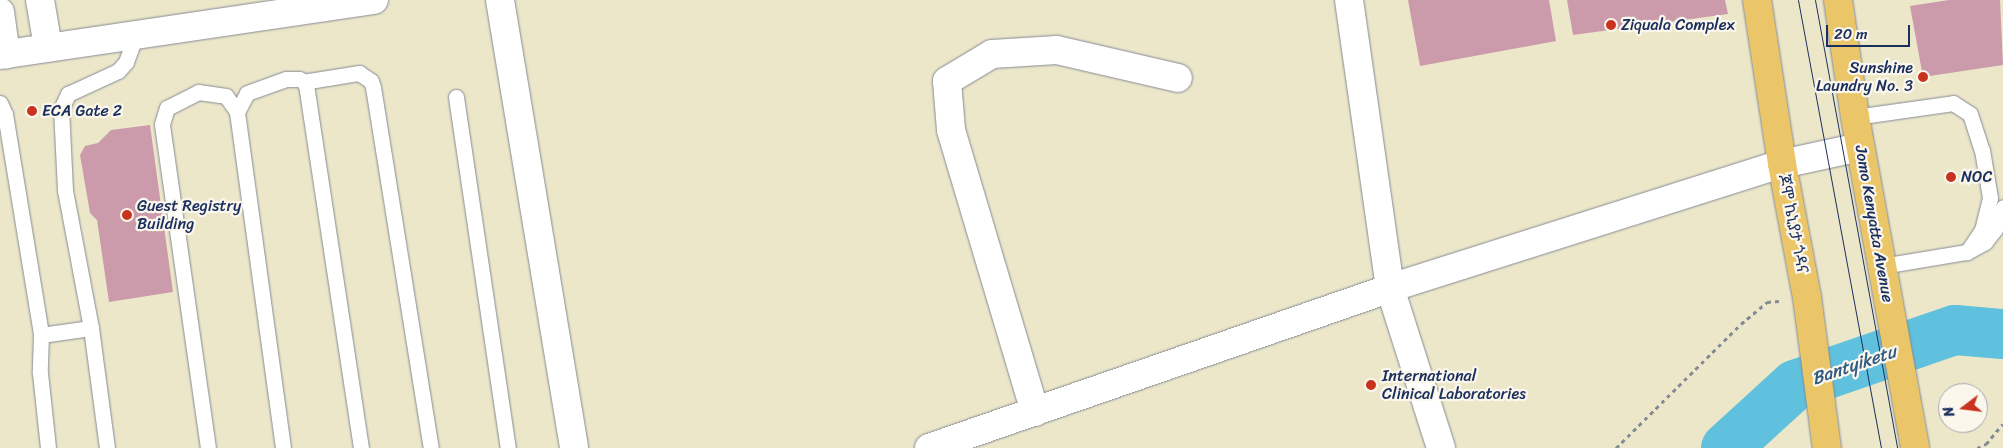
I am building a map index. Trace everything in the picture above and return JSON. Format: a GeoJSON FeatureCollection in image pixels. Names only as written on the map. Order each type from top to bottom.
{"type":"FeatureCollection","features":[{"type":"Feature","properties":{"kind":"main road","name":"ጆሞ ኬኒያታ ጎዳና"},"geometry":{"type":"LineString","coordinates":[[1757,0],[1782,164],[1807,297],[1827,448]]}},
{"type":"Feature","properties":{"kind":"main road","name":"Jomo Kenyatta Avenue"},"geometry":{"type":"LineString","coordinates":[[1838,0],[1860,147],[1915,448]]}},
{"type":"Feature","properties":{"kind":"street"},"geometry":{"type":"LineString","coordinates":[[40,0],[48,47]]}},
{"type":"Feature","properties":{"kind":"street"},"geometry":{"type":"LineString","coordinates":[[0,12],[3,55],[374,0]]}},
{"type":"Feature","properties":{"kind":"street"},"geometry":{"type":"LineString","coordinates":[[500,0],[574,448]]}},
{"type":"Feature","properties":{"kind":"street"},"geometry":{"type":"LineString","coordinates":[[1349,0],[1390,288],[1441,448]]}},
{"type":"Feature","properties":{"kind":"street"},"geometry":{"type":"LineString","coordinates":[[1035,412],[951,130],[947,81],[992,54],[1056,50],[1178,78]]}},
{"type":"Feature","properties":{"kind":"street"},"geometry":{"type":"LineString","coordinates":[[929,448],[1390,288],[1782,164],[1860,147]]}},
{"type":"Feature","properties":{"kind":"lane"},"geometry":{"type":"LineString","coordinates":[[107,448],[90,328],[65,190],[61,109],[68,94],[118,71],[126,62],[136,34]]}},
{"type":"Feature","properties":{"kind":"lane"},"geometry":{"type":"LineString","coordinates":[[236,112],[247,93],[286,79],[299,79],[307,83],[359,73],[371,81],[431,448]]}},
{"type":"Feature","properties":{"kind":"lane"},"geometry":{"type":"LineString","coordinates":[[307,83],[360,448]]}},
{"type":"Feature","properties":{"kind":"lane"},"geometry":{"type":"LineString","coordinates":[[208,448],[162,124],[167,108],[198,92],[226,96],[236,112],[283,448]]}},
{"type":"Feature","properties":{"kind":"lane"},"geometry":{"type":"LineString","coordinates":[[456,97],[508,448]]}},
{"type":"Feature","properties":{"kind":"lane"},"geometry":{"type":"LineString","coordinates":[[0,103],[6,114],[41,335],[40,374],[48,448]]}},
{"type":"Feature","properties":{"kind":"lane"},"geometry":{"type":"LineString","coordinates":[[1855,117],[1953,103],[1970,114],[1982,150],[1990,198],[1982,230],[1967,252]]}},
{"type":"Feature","properties":{"kind":"lane"},"geometry":{"type":"LineString","coordinates":[[1882,266],[1967,252],[1985,242],[1996,229],[2003,207]]}},
{"type":"Feature","properties":{"kind":"lane"},"geometry":{"type":"LineString","coordinates":[[41,335],[90,328]]}},
{"type":"Feature","properties":{"kind":"path"},"geometry":{"type":"LineString","coordinates":[[1616,448],[1767,302],[1807,297]]}},
{"type":"Feature","properties":{"kind":"path"},"geometry":{"type":"LineString","coordinates":[[1977,448],[1986,444],[2003,424]]}},
{"type":"Feature","properties":{"kind":"building"},"geometry":{"type":"Polygon","coordinates":[[[1408,0],[1549,0],[1556,41],[1420,66],[1408,0]]]}},
{"type":"Feature","properties":{"kind":"building","name":"Ziquala Complex"},"geometry":{"type":"Polygon","coordinates":[[[1567,0],[1725,0],[1728,14],[1573,35],[1567,0]]]}},
{"type":"Feature","properties":{"kind":"building"},"geometry":{"type":"Polygon","coordinates":[[[1949,0],[2000,0],[2003,65],[1923,77],[1910,6],[1949,0]]]}},
{"type":"Feature","properties":{"kind":"building","name":"Guest Registry Building"},"geometry":{"type":"Polygon","coordinates":[[[150,125],[173,292],[109,302],[97,220],[90,213],[80,155],[85,146],[98,143],[111,130],[150,125]]]}},
{"type":"Feature","properties":{"kind":"waterway","name":"Bantyiketu"},"geometry":{"type":"LineString","coordinates":[[1726,448],[1795,385],[1955,330],[2003,334]]}},
{"type":"Feature","properties":{"kind":"tram line"},"geometry":{"type":"LineString","coordinates":[[1798,0],[1881,448]]}},
{"type":"Feature","properties":{"kind":"tram line"},"geometry":{"type":"LineString","coordinates":[[1815,0],[1897,448]]}},
{"type":"Feature","properties":{"kind":"place","name":"Ziquala Complex"},"geometry":{"type":"Point","coordinates":[1611,25]}},
{"type":"Feature","properties":{"kind":"place","name":"Sunshine Laundry No. 3"},"geometry":{"type":"Point","coordinates":[1923,77]}},
{"type":"Feature","properties":{"kind":"place","name":"ECA Gate 2"},"geometry":{"type":"Point","coordinates":[32,111]}},
{"type":"Feature","properties":{"kind":"place","name":"NOC"},"geometry":{"type":"Point","coordinates":[1951,177]}},
{"type":"Feature","properties":{"kind":"place","name":"Guest Registry Building"},"geometry":{"type":"Point","coordinates":[127,215]}},
{"type":"Feature","properties":{"kind":"place","name":"International Clinical Laboratories"},"geometry":{"type":"Point","coordinates":[1371,385]}}]}
